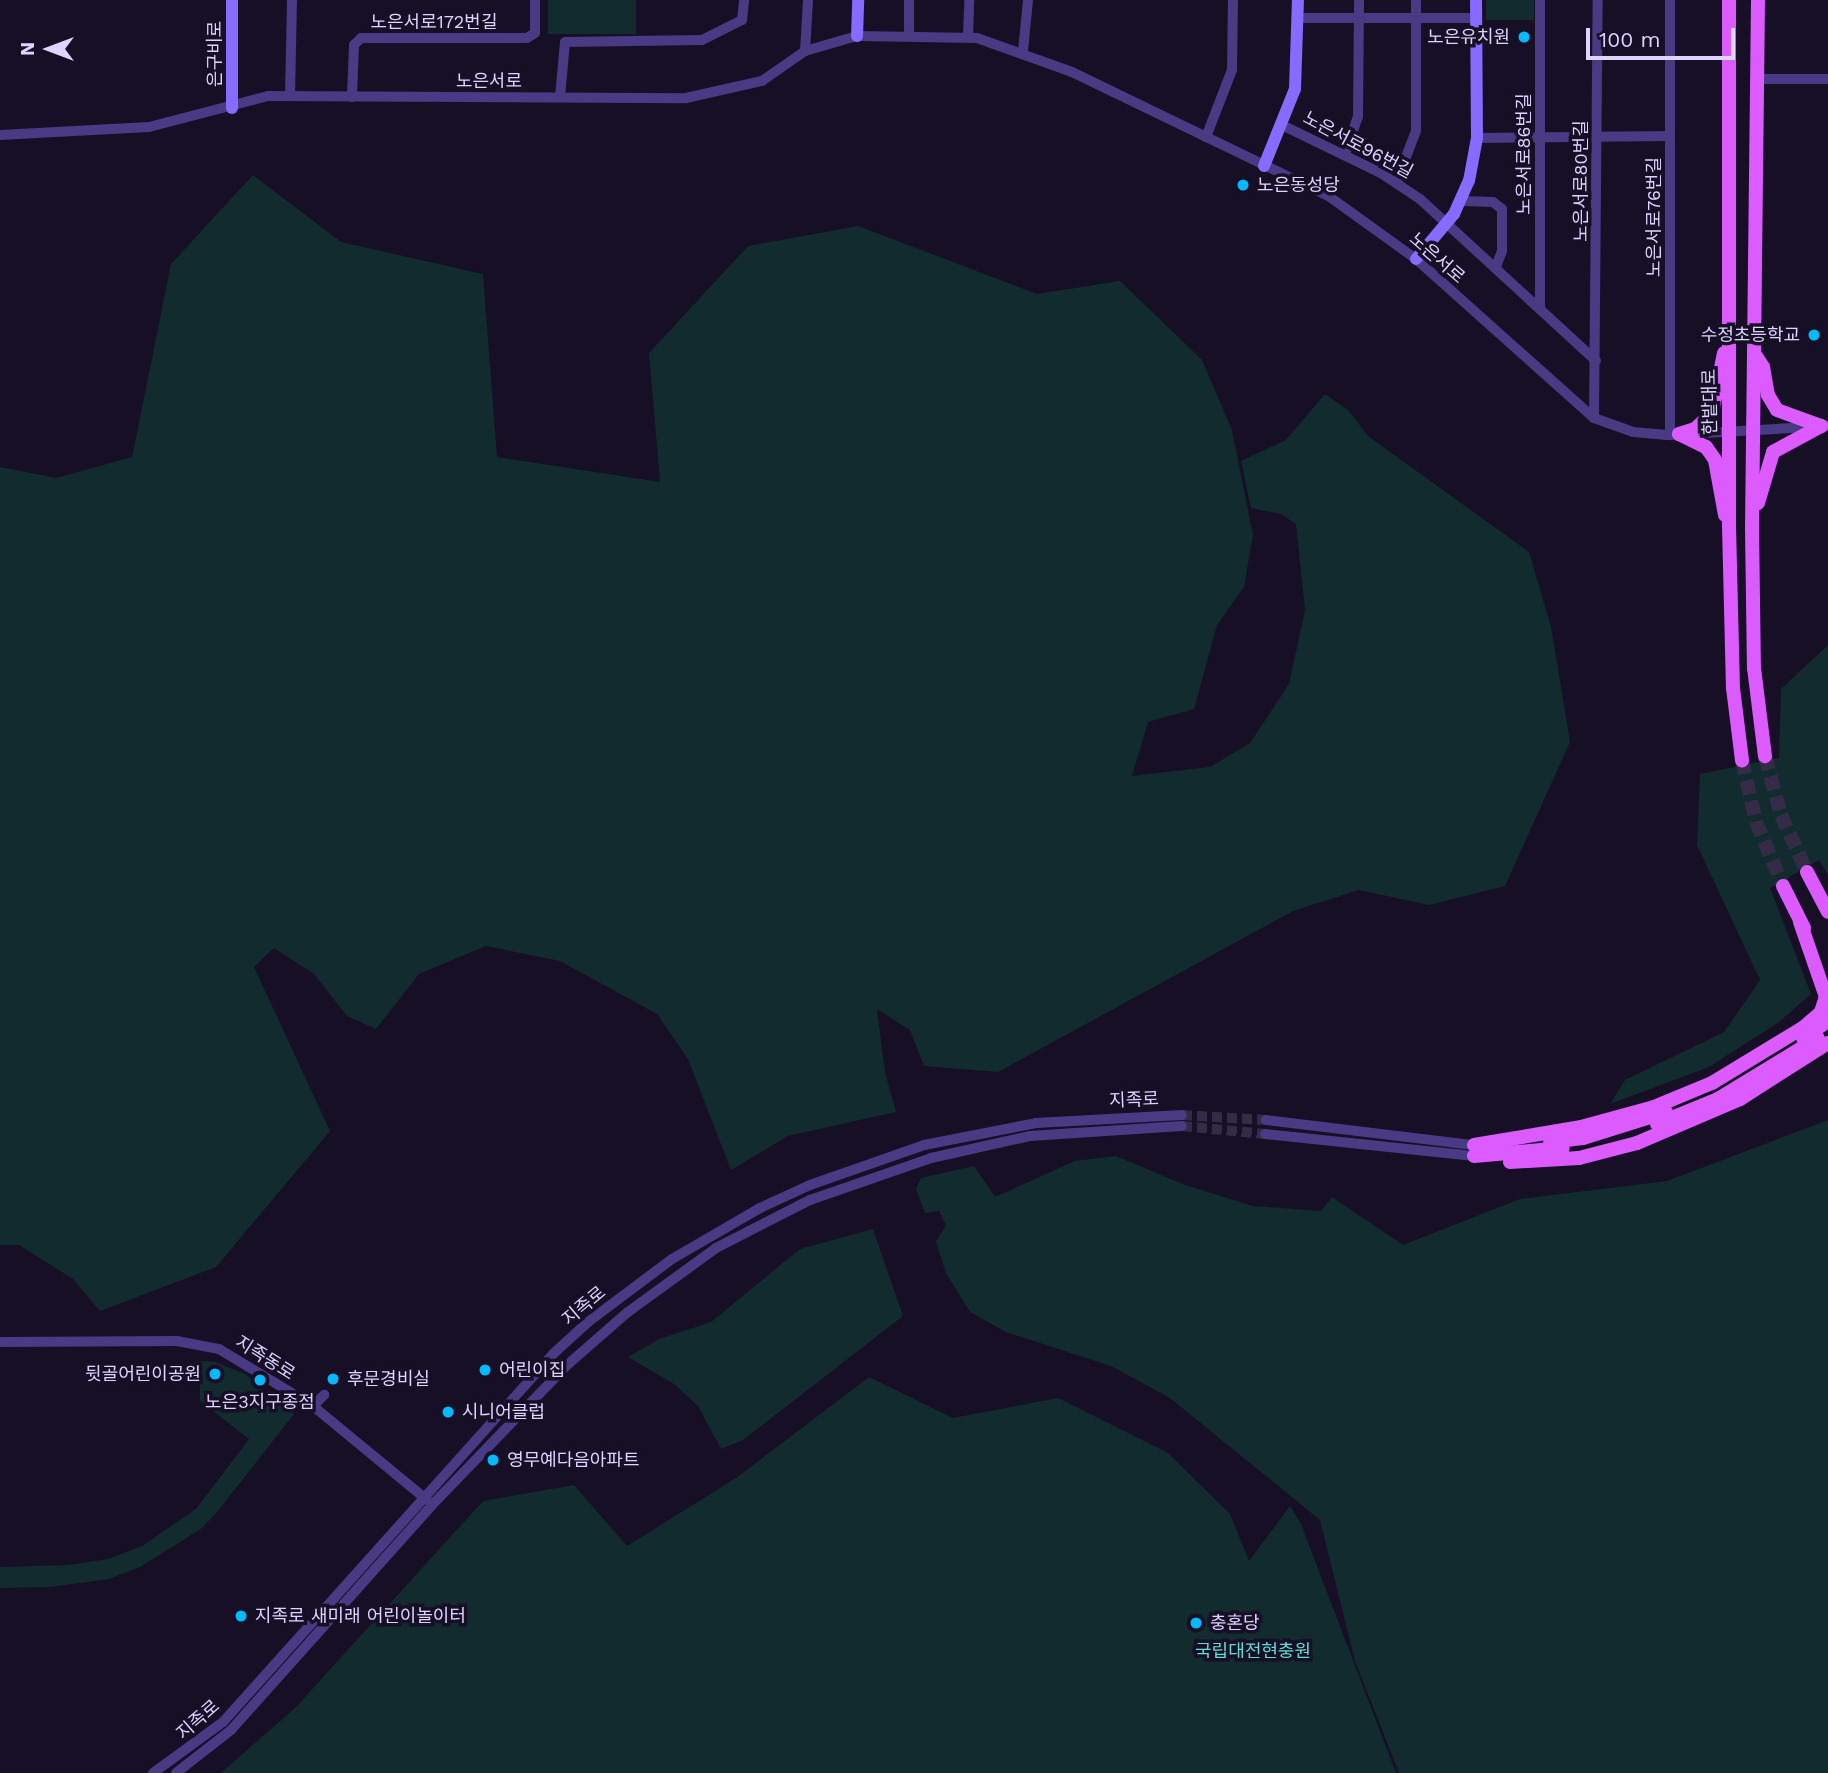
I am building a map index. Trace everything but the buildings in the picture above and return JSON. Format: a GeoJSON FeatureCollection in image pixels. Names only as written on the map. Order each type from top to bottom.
{"type":"FeatureCollection","features":[{"type":"Feature","properties":{"kind":"main road","name":"한밭대로"},"geometry":{"type":"LineString","coordinates":[[1729,0],[1729,526],[1733,688],[1742,760]]}},
{"type":"Feature","properties":{"kind":"main road"},"geometry":{"type":"LineString","coordinates":[[1758,0],[1752,528],[1754,668],[1765,756]]}},
{"type":"Feature","properties":{"kind":"main road"},"geometry":{"type":"LineString","coordinates":[[1674,435],[1703,423],[1716,405],[1719,370],[1728,338]]}},
{"type":"Feature","properties":{"kind":"main road"},"geometry":{"type":"LineString","coordinates":[[1754,352],[1763,367],[1768,395],[1777,410],[1825,426]]}},
{"type":"Feature","properties":{"kind":"main road"},"geometry":{"type":"LineString","coordinates":[[1752,528],[1773,452],[1825,426]]}},
{"type":"Feature","properties":{"kind":"main road"},"geometry":{"type":"LineString","coordinates":[[1674,435],[1706,447],[1715,460],[1719,496],[1729,526]]}},
{"type":"Feature","properties":{"kind":"main road"},"geometry":{"type":"LineString","coordinates":[[1807,872],[1828,912]]}},
{"type":"Feature","properties":{"kind":"main road"},"geometry":{"type":"LineString","coordinates":[[1474,1150],[1581,1127],[1654,1107],[1712,1083],[1804,1027],[1821,1012],[1826,998],[1800,922],[1783,886]]}},
{"type":"Feature","properties":{"kind":"main road"},"geometry":{"type":"LineString","coordinates":[[1800,922],[1828,964]]}},
{"type":"Feature","properties":{"kind":"main road"},"geometry":{"type":"LineString","coordinates":[[1474,1150],[1583,1138],[1643,1120],[1716,1091],[1828,1021]]}},
{"type":"Feature","properties":{"kind":"main road"},"geometry":{"type":"LineString","coordinates":[[1474,1150],[1573,1147],[1678,1116],[1762,1073],[1828,1030]]}},
{"type":"Feature","properties":{"kind":"main road"},"geometry":{"type":"LineString","coordinates":[[1474,1150],[1532,1163],[1579,1158],[1637,1143],[1741,1099],[1828,1043]]}},
{"type":"Feature","properties":{"kind":"street","name":"은구비로"},"geometry":{"type":"LineString","coordinates":[[232,0],[232,108]]}},
{"type":"Feature","properties":{"kind":"street"},"geometry":{"type":"LineString","coordinates":[[289,96],[292,0]]}},
{"type":"Feature","properties":{"kind":"street","name":"노은서로172번길"},"geometry":{"type":"LineString","coordinates":[[352,97],[354,45],[361,37],[527,38],[535,33],[536,0]]}},
{"type":"Feature","properties":{"kind":"street"},"geometry":{"type":"LineString","coordinates":[[560,97],[565,42],[702,40],[742,20],[744,0]]}},
{"type":"Feature","properties":{"kind":"street"},"geometry":{"type":"LineString","coordinates":[[805,51],[808,0]]}},
{"type":"Feature","properties":{"kind":"street"},"geometry":{"type":"LineString","coordinates":[[857,36],[858,0]]}},
{"type":"Feature","properties":{"kind":"street"},"geometry":{"type":"LineString","coordinates":[[909,0],[909,34]]}},
{"type":"Feature","properties":{"kind":"street"},"geometry":{"type":"LineString","coordinates":[[968,37],[969,0]]}},
{"type":"Feature","properties":{"kind":"street"},"geometry":{"type":"LineString","coordinates":[[1023,51],[1028,0]]}},
{"type":"Feature","properties":{"kind":"street"},"geometry":{"type":"LineString","coordinates":[[1206,137],[1232,69],[1233,0]]}},
{"type":"Feature","properties":{"kind":"street"},"geometry":{"type":"LineString","coordinates":[[1264,166],[1284,126],[1295,89],[1298,0]]}},
{"type":"Feature","properties":{"kind":"street"},"geometry":{"type":"LineString","coordinates":[[1345,154],[1358,117],[1359,0]]}},
{"type":"Feature","properties":{"kind":"street"},"geometry":{"type":"LineString","coordinates":[[1396,183],[1416,131],[1416,0]]}},
{"type":"Feature","properties":{"kind":"street"},"geometry":{"type":"LineString","coordinates":[[1416,259],[1447,225],[1462,201],[1477,138],[1476,0]]}},
{"type":"Feature","properties":{"kind":"street","name":"노은서로86번길"},"geometry":{"type":"LineString","coordinates":[[1540,0],[1540,307]]}},
{"type":"Feature","properties":{"kind":"street","name":"노은서로80번길"},"geometry":{"type":"LineString","coordinates":[[1594,418],[1597,361],[1598,0]]}},
{"type":"Feature","properties":{"kind":"street","name":"노은서로76번길"},"geometry":{"type":"LineString","coordinates":[[1670,0],[1674,435]]}},
{"type":"Feature","properties":{"kind":"street"},"geometry":{"type":"LineString","coordinates":[[1298,18],[1476,18]]}},
{"type":"Feature","properties":{"kind":"street","name":"노은서로"},"geometry":{"type":"LineString","coordinates":[[0,135],[149,127],[232,108],[268,96],[686,98],[733,91],[762,80],[805,51],[857,36],[909,34],[968,37],[1023,51],[1327,195],[1416,259],[1594,418],[1633,432],[1674,435],[1825,426]]}},
{"type":"Feature","properties":{"kind":"street"},"geometry":{"type":"LineString","coordinates":[[1758,79],[1828,79]]}},
{"type":"Feature","properties":{"kind":"street","name":"노은서로96번길"},"geometry":{"type":"LineString","coordinates":[[1284,126],[1345,154],[1396,183],[1447,225]]}},
{"type":"Feature","properties":{"kind":"street"},"geometry":{"type":"LineString","coordinates":[[1477,138],[1670,136]]}},
{"type":"Feature","properties":{"kind":"street"},"geometry":{"type":"LineString","coordinates":[[1462,201],[1493,202],[1502,209],[1502,251],[1496,267]]}},
{"type":"Feature","properties":{"kind":"street"},"geometry":{"type":"LineString","coordinates":[[1447,225],[1597,361]]}},
{"type":"Feature","properties":{"kind":"street","name":"지족로"},"geometry":{"type":"LineString","coordinates":[[176,1773],[231,1730],[588,1322],[650,1274],[760,1208],[860,1165],[963,1135],[1081,1118],[1182,1115]]}},
{"type":"Feature","properties":{"kind":"street"},"geometry":{"type":"LineString","coordinates":[[1266,1120],[1474,1150]]}},
{"type":"Feature","properties":{"kind":"street","name":"지족로"},"geometry":{"type":"LineString","coordinates":[[153,1773],[223,1722],[429,1501],[597,1337],[681,1272],[765,1221],[891,1171],[978,1146],[1081,1130],[1182,1126]]}},
{"type":"Feature","properties":{"kind":"street"},"geometry":{"type":"LineString","coordinates":[[1265,1134],[1474,1150]]}},
{"type":"Feature","properties":{"kind":"street","name":"지족동로"},"geometry":{"type":"LineString","coordinates":[[0,1342],[177,1341],[219,1349],[313,1406],[429,1501]]}},
{"type":"Feature","properties":{"kind":"street"},"geometry":{"type":"LineString","coordinates":[[313,1406],[324,1395]]}},
{"type":"Feature","properties":{"kind":"green space"},"geometry":{"type":"Polygon","coordinates":[[[548,0],[636,0],[636,34],[548,34],[548,0]]]}},
{"type":"Feature","properties":{"kind":"green space"},"geometry":{"type":"Polygon","coordinates":[[[1486,0],[1534,0],[1534,20],[1486,20],[1486,0]]]}},
{"type":"Feature","properties":{"kind":"green space"},"geometry":{"type":"Polygon","coordinates":[[[253,175],[341,242],[483,274],[497,457],[660,482],[649,353],[748,246],[858,226],[1037,294],[1120,281],[1202,360],[1232,430],[1253,535],[1244,587],[1217,625],[1194,709],[1148,722],[1132,776],[1210,767],[1250,743],[1289,684],[1305,610],[1296,524],[1281,514],[1251,508],[1241,461],[1286,440],[1325,394],[1348,410],[1368,436],[1529,552],[1551,627],[1570,742],[1505,886],[1429,905],[1359,890],[1293,911],[998,1072],[924,1066],[910,1030],[877,1009],[885,1072],[896,1112],[788,1136],[731,1170],[688,1059],[657,1014],[560,961],[486,946],[419,974],[376,1029],[347,1016],[314,974],[274,948],[254,967],[330,1131],[216,1267],[100,1311],[73,1279],[19,1245],[0,1245],[0,467],[56,478],[132,457],[171,264],[253,175]]]}},
{"type":"Feature","properties":{"kind":"green space"},"geometry":{"type":"Polygon","coordinates":[[[1828,645],[1828,875],[1819,860],[1770,888],[1811,994],[1779,1022],[1709,1067],[1610,1104],[1625,1080],[1724,1032],[1760,980],[1697,845],[1700,774],[1779,758],[1781,689],[1828,645]]]}},
{"type":"Feature","properties":{"kind":"green space"},"geometry":{"type":"Polygon","coordinates":[[[1828,1120],[1828,1773],[1399,1773],[1355,1661],[1320,1520],[1170,1398],[1111,1366],[1006,1332],[970,1312],[946,1273],[936,1242],[946,1225],[939,1211],[925,1213],[916,1189],[921,1178],[974,1166],[995,1197],[1075,1161],[1116,1156],[1185,1185],[1253,1206],[1321,1211],[1332,1197],[1403,1245],[1520,1199],[1667,1181],[1828,1120]]]}},
{"type":"Feature","properties":{"kind":"green space"},"geometry":{"type":"Polygon","coordinates":[[[873,1229],[903,1316],[743,1440],[721,1449],[698,1406],[674,1384],[628,1357],[659,1339],[711,1322],[800,1249],[873,1229]]]}},
{"type":"Feature","properties":{"kind":"green space"},"geometry":{"type":"Polygon","coordinates":[[[200,1361],[215,1362],[245,1374],[294,1414],[218,1511],[201,1529],[140,1567],[109,1579],[49,1587],[0,1588],[0,1567],[69,1565],[108,1559],[142,1546],[196,1509],[249,1439],[200,1401],[200,1361]]]}},
{"type":"Feature","properties":{"kind":"green space","name":"국립대전현충원"},"geometry":{"type":"Polygon","coordinates":[[[869,1377],[953,1418],[1058,1398],[1168,1453],[1230,1514],[1249,1561],[1290,1506],[1301,1524],[1396,1773],[221,1773],[295,1708],[483,1501],[574,1485],[627,1546],[736,1478],[869,1377]]]}},
{"type":"Feature","properties":{"kind":"tunnel"},"geometry":{"type":"LineString","coordinates":[[1765,756],[1781,815],[1807,872]]}},
{"type":"Feature","properties":{"kind":"tunnel"},"geometry":{"type":"LineString","coordinates":[[1742,760],[1756,822],[1783,886]]}},
{"type":"Feature","properties":{"kind":"tunnel"},"geometry":{"type":"LineString","coordinates":[[1182,1115],[1266,1120]]}},
{"type":"Feature","properties":{"kind":"tunnel"},"geometry":{"type":"LineString","coordinates":[[1182,1126],[1265,1134]]}},
{"type":"Feature","properties":{"kind":"place","name":"노은유치원"},"geometry":{"type":"Point","coordinates":[1524,37]}},
{"type":"Feature","properties":{"kind":"place","name":"노은동성당"},"geometry":{"type":"Point","coordinates":[1243,185]}},
{"type":"Feature","properties":{"kind":"place","name":"수정초등학교"},"geometry":{"type":"Point","coordinates":[1814,335]}},
{"type":"Feature","properties":{"kind":"place","name":"어린이집"},"geometry":{"type":"Point","coordinates":[485,1370]}},
{"type":"Feature","properties":{"kind":"place","name":"뒷골어린이공원"},"geometry":{"type":"Point","coordinates":[215,1374]}},
{"type":"Feature","properties":{"kind":"place","name":"후문경비실"},"geometry":{"type":"Point","coordinates":[333,1379]}},
{"type":"Feature","properties":{"kind":"place","name":"노은3지구종점"},"geometry":{"type":"Point","coordinates":[260,1380]}},
{"type":"Feature","properties":{"kind":"place","name":"시니어클럽"},"geometry":{"type":"Point","coordinates":[448,1412]}},
{"type":"Feature","properties":{"kind":"place","name":"영무예다음아파트"},"geometry":{"type":"Point","coordinates":[493,1460]}},
{"type":"Feature","properties":{"kind":"place","name":"지족로 새미래 어린이놀이터"},"geometry":{"type":"Point","coordinates":[241,1616]}},
{"type":"Feature","properties":{"kind":"place","name":"충혼당"},"geometry":{"type":"Point","coordinates":[1196,1623]}}]}
